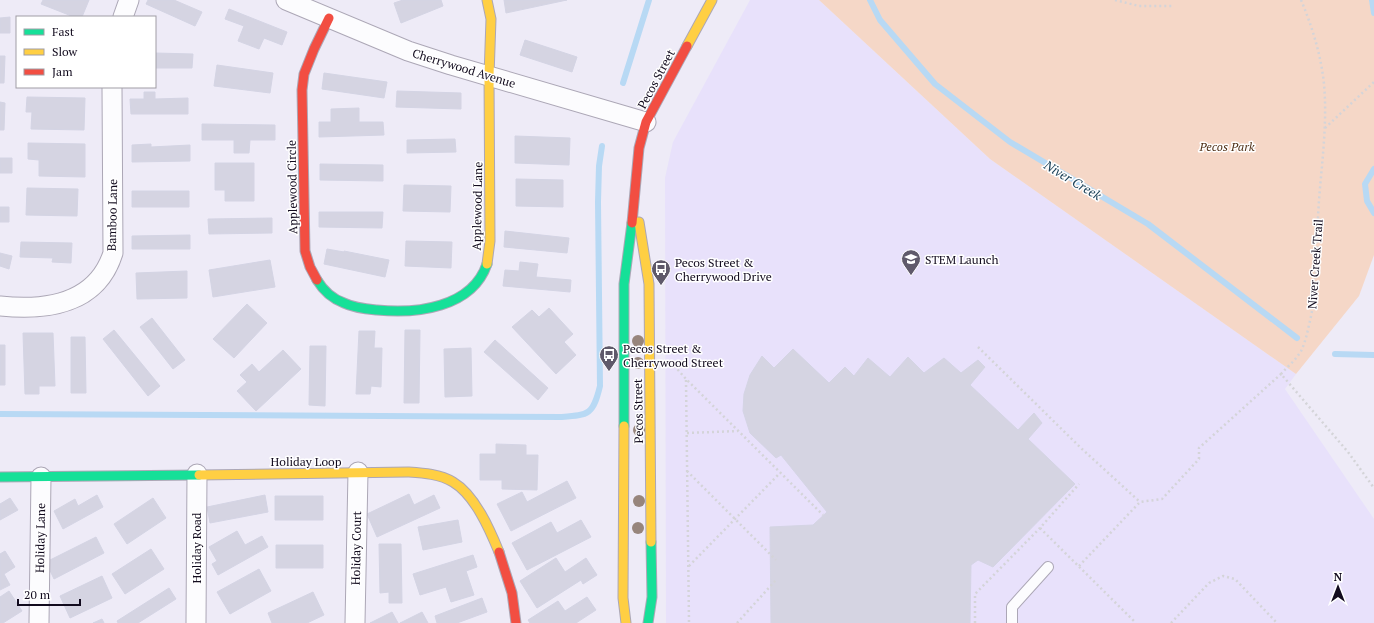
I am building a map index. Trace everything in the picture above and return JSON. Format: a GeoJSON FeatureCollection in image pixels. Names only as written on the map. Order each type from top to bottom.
{"type":"FeatureCollection","features":[{"type":"Feature","properties":{"kind":"street"},"geometry":{"type":"LineString","coordinates":[[123,16],[129,0]]}},
{"type":"Feature","properties":{"kind":"street","name":"Cherrywood Avenue"},"geometry":{"type":"LineString","coordinates":[[286,0],[408,51],[646,122]]}},
{"type":"Feature","properties":{"kind":"street","name":"Applewood Lane"},"geometry":{"type":"LineString","coordinates":[[385,310],[427,309],[443,305],[471,288],[480,278],[485,269],[490,241],[488,76],[491,19],[487,0]]}},
{"type":"Feature","properties":{"kind":"street","name":"Pecos Street"},"geometry":{"type":"LineString","coordinates":[[626,623],[623,598],[624,284],[640,148],[646,122],[712,0]]}},
{"type":"Feature","properties":{"kind":"street","name":"Applewood Circle"},"geometry":{"type":"LineString","coordinates":[[329,18],[304,74],[302,90],[305,251],[308,265],[312,274],[324,290],[333,297],[345,304],[385,310]]}},
{"type":"Feature","properties":{"kind":"street","name":"Bamboo Lane"},"geometry":{"type":"LineString","coordinates":[[0,306],[32,308],[59,304],[81,296],[97,283],[110,264],[113,253],[112,88]]}},
{"type":"Feature","properties":{"kind":"street","name":"Pecos Street"},"geometry":{"type":"LineString","coordinates":[[635,199],[649,284],[652,597],[648,623]]}},
{"type":"Feature","properties":{"kind":"street","name":"Holiday Court"},"geometry":{"type":"LineString","coordinates":[[355,623],[358,472]]}},
{"type":"Feature","properties":{"kind":"street","name":"Holiday Loop"},"geometry":{"type":"LineString","coordinates":[[0,477],[408,472],[422,473],[448,480],[458,484],[464,490],[480,512],[497,547],[512,593],[516,623]]}},
{"type":"Feature","properties":{"kind":"street","name":"Holiday Road"},"geometry":{"type":"LineString","coordinates":[[196,623],[197,474]]}},
{"type":"Feature","properties":{"kind":"street","name":"Holiday Lane"},"geometry":{"type":"LineString","coordinates":[[39,623],[41,477]]}},
{"type":"Feature","properties":{"kind":"lane"},"geometry":{"type":"LineString","coordinates":[[1012,623],[1012,607],[1048,567]]}},
{"type":"Feature","properties":{"kind":"path"},"geometry":{"type":"LineString","coordinates":[[1115,0],[1139,6],[1172,6]]}},
{"type":"Feature","properties":{"kind":"path"},"geometry":{"type":"LineString","coordinates":[[1130,4],[1131,0]]}},
{"type":"Feature","properties":{"kind":"path","name":"Niver Creek Trail"},"geometry":{"type":"LineString","coordinates":[[1140,502],[1162,499],[1199,459],[1199,448],[1281,374],[1301,351],[1306,337],[1315,294],[1317,222],[1325,128],[1324,82],[1313,31],[1301,0]]}},
{"type":"Feature","properties":{"kind":"path"},"geometry":{"type":"LineString","coordinates":[[1325,128],[1374,82]]}},
{"type":"Feature","properties":{"kind":"path"},"geometry":{"type":"LineString","coordinates":[[978,347],[1082,449],[1140,502],[1079,566]]}},
{"type":"Feature","properties":{"kind":"path"},"geometry":{"type":"LineString","coordinates":[[669,360],[686,379],[823,515]]}},
{"type":"Feature","properties":{"kind":"path"},"geometry":{"type":"LineString","coordinates":[[1281,374],[1348,452],[1374,488]]}},
{"type":"Feature","properties":{"kind":"path"},"geometry":{"type":"LineString","coordinates":[[686,379],[689,623]]}},
{"type":"Feature","properties":{"kind":"path"},"geometry":{"type":"LineString","coordinates":[[687,433],[738,431]]}},
{"type":"Feature","properties":{"kind":"path"},"geometry":{"type":"LineString","coordinates":[[687,470],[776,560]]}},
{"type":"Feature","properties":{"kind":"path"},"geometry":{"type":"LineString","coordinates":[[688,567],[780,472]]}},
{"type":"Feature","properties":{"kind":"path"},"geometry":{"type":"LineString","coordinates":[[975,623],[975,594],[1040,528],[1079,484]]}},
{"type":"Feature","properties":{"kind":"path"},"geometry":{"type":"LineString","coordinates":[[1040,528],[1136,623]]}},
{"type":"Feature","properties":{"kind":"path"},"geometry":{"type":"LineString","coordinates":[[1171,623],[1209,583],[1223,576],[1235,579],[1277,623]]}},
{"type":"Feature","properties":{"kind":"path"},"geometry":{"type":"LineString","coordinates":[[737,623],[776,580]]}},
{"type":"Feature","properties":{"kind":"shaded area","name":"STEM Launch"},"geometry":{"type":"Polygon","coordinates":[[[750,0],[819,0],[990,159],[1296,374],[1285,389],[1374,519],[1374,623],[666,623],[665,178],[673,142],[750,0]]]}},
{"type":"Feature","properties":{"kind":"green space","name":"Pecos Park"},"geometry":{"type":"Polygon","coordinates":[[[819,0],[1374,0],[1374,255],[1359,296],[1296,374],[990,159],[819,0]]]}},
{"type":"Feature","properties":{"kind":"building"},"geometry":{"type":"Polygon","coordinates":[[[43,0],[89,0],[82,16],[71,16],[41,4],[43,0]]]}},
{"type":"Feature","properties":{"kind":"building"},"geometry":{"type":"Polygon","coordinates":[[[148,0],[174,0],[202,12],[195,26],[146,4],[148,0]]]}},
{"type":"Feature","properties":{"kind":"building"},"geometry":{"type":"Polygon","coordinates":[[[403,0],[441,0],[443,6],[401,23],[394,3],[403,0]]]}},
{"type":"Feature","properties":{"kind":"building"},"geometry":{"type":"Polygon","coordinates":[[[504,0],[567,0],[506,13],[504,0]]]}},
{"type":"Feature","properties":{"kind":"building"},"geometry":{"type":"Polygon","coordinates":[[[229,9],[287,32],[282,45],[264,38],[259,49],[238,41],[244,26],[225,19],[229,9]]]}},
{"type":"Feature","properties":{"kind":"building"},"geometry":{"type":"Polygon","coordinates":[[[10,17],[10,33],[0,33],[0,18],[10,17]]]}},
{"type":"Feature","properties":{"kind":"building"},"geometry":{"type":"Polygon","coordinates":[[[525,40],[577,57],[572,72],[520,55],[525,40]]]}},
{"type":"Feature","properties":{"kind":"building"},"geometry":{"type":"Polygon","coordinates":[[[156,53],[193,54],[192,68],[156,68],[156,53]]]}},
{"type":"Feature","properties":{"kind":"building"},"geometry":{"type":"Polygon","coordinates":[[[0,56],[5,56],[4,83],[0,83],[0,56]]]}},
{"type":"Feature","properties":{"kind":"building"},"geometry":{"type":"Polygon","coordinates":[[[217,65],[273,73],[270,93],[214,86],[217,65]]]}},
{"type":"Feature","properties":{"kind":"building"},"geometry":{"type":"Polygon","coordinates":[[[324,73],[387,82],[384,98],[322,89],[324,73]]]}},
{"type":"Feature","properties":{"kind":"building"},"geometry":{"type":"Polygon","coordinates":[[[397,91],[461,93],[461,109],[396,107],[397,91]]]}},
{"type":"Feature","properties":{"kind":"building"},"geometry":{"type":"Polygon","coordinates":[[[144,92],[155,92],[155,99],[188,98],[188,114],[131,114],[130,99],[144,99],[144,92]]]}},
{"type":"Feature","properties":{"kind":"building"},"geometry":{"type":"Polygon","coordinates":[[[27,97],[85,98],[84,130],[31,129],[32,112],[26,112],[27,97]]]}},
{"type":"Feature","properties":{"kind":"building"},"geometry":{"type":"Polygon","coordinates":[[[0,102],[5,103],[4,130],[0,130],[0,102]]]}},
{"type":"Feature","properties":{"kind":"building"},"geometry":{"type":"Polygon","coordinates":[[[359,108],[359,122],[383,122],[384,135],[319,137],[319,122],[331,122],[331,109],[359,108]]]}},
{"type":"Feature","properties":{"kind":"building"},"geometry":{"type":"Polygon","coordinates":[[[202,124],[275,125],[275,140],[250,140],[249,153],[234,153],[234,140],[202,140],[202,124]]]}},
{"type":"Feature","properties":{"kind":"building"},"geometry":{"type":"Polygon","coordinates":[[[515,136],[570,138],[569,165],[515,163],[515,136]]]}},
{"type":"Feature","properties":{"kind":"building"},"geometry":{"type":"Polygon","coordinates":[[[455,139],[456,152],[407,153],[407,140],[455,139]]]}},
{"type":"Feature","properties":{"kind":"building"},"geometry":{"type":"Polygon","coordinates":[[[28,143],[85,144],[85,177],[39,176],[39,160],[28,159],[28,143]]]}},
{"type":"Feature","properties":{"kind":"building"},"geometry":{"type":"Polygon","coordinates":[[[151,144],[151,147],[190,145],[190,161],[132,162],[132,145],[151,144]]]}},
{"type":"Feature","properties":{"kind":"building"},"geometry":{"type":"Polygon","coordinates":[[[0,158],[12,158],[12,173],[0,173],[0,158]]]}},
{"type":"Feature","properties":{"kind":"building"},"geometry":{"type":"Polygon","coordinates":[[[215,163],[254,163],[254,201],[225,201],[225,190],[215,190],[215,163]]]}},
{"type":"Feature","properties":{"kind":"building"},"geometry":{"type":"Polygon","coordinates":[[[320,164],[383,165],[383,181],[320,180],[320,164]]]}},
{"type":"Feature","properties":{"kind":"building"},"geometry":{"type":"Polygon","coordinates":[[[516,179],[563,180],[563,207],[516,206],[516,179]]]}},
{"type":"Feature","properties":{"kind":"building"},"geometry":{"type":"Polygon","coordinates":[[[404,185],[451,186],[450,212],[403,211],[404,185]]]}},
{"type":"Feature","properties":{"kind":"building"},"geometry":{"type":"Polygon","coordinates":[[[27,188],[78,189],[77,216],[26,215],[27,188]]]}},
{"type":"Feature","properties":{"kind":"building"},"geometry":{"type":"Polygon","coordinates":[[[132,191],[189,191],[189,207],[132,207],[132,191]]]}},
{"type":"Feature","properties":{"kind":"building"},"geometry":{"type":"Polygon","coordinates":[[[0,207],[9,207],[9,222],[0,222],[0,207]]]}},
{"type":"Feature","properties":{"kind":"building"},"geometry":{"type":"Polygon","coordinates":[[[319,212],[383,212],[382,228],[319,227],[319,212]]]}},
{"type":"Feature","properties":{"kind":"building"},"geometry":{"type":"Polygon","coordinates":[[[272,218],[272,233],[209,234],[208,219],[272,218]]]}},
{"type":"Feature","properties":{"kind":"building"},"geometry":{"type":"Polygon","coordinates":[[[505,231],[569,238],[567,253],[504,247],[505,231]]]}},
{"type":"Feature","properties":{"kind":"building"},"geometry":{"type":"Polygon","coordinates":[[[190,235],[190,249],[132,249],[132,236],[190,235]]]}},
{"type":"Feature","properties":{"kind":"building"},"geometry":{"type":"Polygon","coordinates":[[[406,241],[452,242],[451,268],[405,266],[406,241]]]}},
{"type":"Feature","properties":{"kind":"building"},"geometry":{"type":"Polygon","coordinates":[[[21,242],[72,243],[71,263],[52,262],[53,258],[20,257],[21,242]]]}},
{"type":"Feature","properties":{"kind":"building"},"geometry":{"type":"Polygon","coordinates":[[[327,249],[389,260],[385,277],[324,264],[327,249]]]}},
{"type":"Feature","properties":{"kind":"building"},"geometry":{"type":"Polygon","coordinates":[[[0,253],[12,256],[9,269],[0,266],[0,253]]]}},
{"type":"Feature","properties":{"kind":"building"},"geometry":{"type":"Polygon","coordinates":[[[270,260],[275,287],[213,297],[209,270],[270,260]]]}},
{"type":"Feature","properties":{"kind":"building"},"geometry":{"type":"Polygon","coordinates":[[[520,262],[538,264],[536,277],[571,280],[570,292],[503,286],[505,270],[519,271],[520,262]]]}},
{"type":"Feature","properties":{"kind":"building"},"geometry":{"type":"Polygon","coordinates":[[[187,271],[187,298],[137,299],[136,273],[187,271]]]}},
{"type":"Feature","properties":{"kind":"building"},"geometry":{"type":"Polygon","coordinates":[[[247,304],[267,323],[234,358],[213,339],[247,304]]]}},
{"type":"Feature","properties":{"kind":"building"},"geometry":{"type":"Polygon","coordinates":[[[549,308],[573,334],[564,342],[576,355],[556,374],[512,327],[532,310],[539,317],[549,308]]]}},
{"type":"Feature","properties":{"kind":"building"},"geometry":{"type":"Polygon","coordinates":[[[152,318],[185,360],[173,369],[140,327],[152,318]]]}},
{"type":"Feature","properties":{"kind":"building"},"geometry":{"type":"Polygon","coordinates":[[[114,330],[160,386],[148,396],[103,339],[114,330]]]}},
{"type":"Feature","properties":{"kind":"building"},"geometry":{"type":"Polygon","coordinates":[[[405,330],[420,330],[419,403],[404,403],[405,330]]]}},
{"type":"Feature","properties":{"kind":"building"},"geometry":{"type":"Polygon","coordinates":[[[359,331],[375,331],[374,348],[382,348],[381,387],[371,386],[370,394],[356,394],[359,331]]]}},
{"type":"Feature","properties":{"kind":"building"},"geometry":{"type":"Polygon","coordinates":[[[23,333],[53,333],[55,386],[39,386],[39,394],[25,394],[23,333]]]}},
{"type":"Feature","properties":{"kind":"building"},"geometry":{"type":"Polygon","coordinates":[[[71,337],[85,337],[86,393],[71,393],[71,337]]]}},
{"type":"Feature","properties":{"kind":"building"},"geometry":{"type":"Polygon","coordinates":[[[495,340],[548,388],[538,400],[484,352],[495,340]]]}},
{"type":"Feature","properties":{"kind":"building"},"geometry":{"type":"Polygon","coordinates":[[[0,345],[5,345],[5,385],[0,385],[0,345]]]}},
{"type":"Feature","properties":{"kind":"building"},"geometry":{"type":"Polygon","coordinates":[[[310,346],[326,346],[325,406],[309,405],[310,346]]]}},
{"type":"Feature","properties":{"kind":"building"},"geometry":{"type":"Polygon","coordinates":[[[471,348],[472,396],[445,397],[444,349],[471,348]]]}},
{"type":"Feature","properties":{"kind":"building"},"geometry":{"type":"Polygon","coordinates":[[[793,349],[829,383],[845,367],[854,376],[868,358],[890,377],[908,357],[924,373],[944,358],[961,373],[978,360],[985,367],[970,385],[1018,430],[1034,413],[1042,423],[1028,439],[1075,484],[993,567],[978,560],[971,565],[970,623],[771,623],[770,527],[813,525],[827,512],[781,455],[776,458],[750,433],[743,411],[744,394],[750,375],[762,356],[774,368],[793,349]]]}},
{"type":"Feature","properties":{"kind":"building"},"geometry":{"type":"Polygon","coordinates":[[[283,350],[301,369],[256,411],[237,391],[247,382],[240,375],[252,364],[259,372],[283,350]]]}},
{"type":"Feature","properties":{"kind":"building"},"geometry":{"type":"Polygon","coordinates":[[[496,444],[526,445],[526,455],[538,455],[537,490],[502,489],[502,480],[480,480],[480,454],[496,454],[496,444]]]}},
{"type":"Feature","properties":{"kind":"building"},"geometry":{"type":"Polygon","coordinates":[[[567,481],[576,498],[511,531],[497,504],[522,492],[527,502],[567,481]]]}},
{"type":"Feature","properties":{"kind":"building"},"geometry":{"type":"Polygon","coordinates":[[[409,494],[414,505],[434,495],[440,508],[377,537],[367,514],[409,494]]]}},
{"type":"Feature","properties":{"kind":"building"},"geometry":{"type":"Polygon","coordinates":[[[97,495],[103,507],[63,529],[54,511],[75,499],[78,506],[97,495]]]}},
{"type":"Feature","properties":{"kind":"building"},"geometry":{"type":"Polygon","coordinates":[[[265,495],[268,512],[210,523],[207,507],[265,495]]]}},
{"type":"Feature","properties":{"kind":"building"},"geometry":{"type":"Polygon","coordinates":[[[275,496],[323,496],[323,520],[275,520],[275,496]]]}},
{"type":"Feature","properties":{"kind":"building"},"geometry":{"type":"Polygon","coordinates":[[[10,498],[18,510],[0,520],[0,504],[10,498]]]}},
{"type":"Feature","properties":{"kind":"building"},"geometry":{"type":"Polygon","coordinates":[[[153,498],[166,518],[127,544],[114,524],[153,498]]]}},
{"type":"Feature","properties":{"kind":"building"},"geometry":{"type":"Polygon","coordinates":[[[458,520],[462,542],[423,550],[418,527],[458,520]]]}},
{"type":"Feature","properties":{"kind":"building"},"geometry":{"type":"Polygon","coordinates":[[[581,520],[591,537],[527,570],[512,543],[551,522],[557,533],[581,520]]]}},
{"type":"Feature","properties":{"kind":"building"},"geometry":{"type":"Polygon","coordinates":[[[237,531],[245,545],[262,536],[268,547],[218,575],[212,564],[217,561],[209,547],[237,531]]]}},
{"type":"Feature","properties":{"kind":"building"},"geometry":{"type":"Polygon","coordinates":[[[96,537],[104,553],[54,579],[46,562],[96,537]]]}},
{"type":"Feature","properties":{"kind":"building"},"geometry":{"type":"Polygon","coordinates":[[[379,544],[401,544],[402,603],[389,603],[389,592],[380,593],[379,544]]]}},
{"type":"Feature","properties":{"kind":"building"},"geometry":{"type":"Polygon","coordinates":[[[276,545],[323,545],[323,568],[276,568],[276,545]]]}},
{"type":"Feature","properties":{"kind":"building"},"geometry":{"type":"Polygon","coordinates":[[[151,549],[164,569],[125,594],[112,574],[151,549]]]}},
{"type":"Feature","properties":{"kind":"building"},"geometry":{"type":"Polygon","coordinates":[[[5,551],[15,567],[4,574],[10,585],[0,590],[0,554],[5,551]]]}},
{"type":"Feature","properties":{"kind":"building"},"geometry":{"type":"Polygon","coordinates":[[[473,555],[477,567],[466,571],[474,595],[451,602],[446,587],[420,595],[413,574],[473,555]]]}},
{"type":"Feature","properties":{"kind":"building"},"geometry":{"type":"Polygon","coordinates":[[[556,558],[565,572],[586,558],[597,575],[583,584],[581,580],[537,608],[520,581],[556,558]]]}},
{"type":"Feature","properties":{"kind":"building"},"geometry":{"type":"Polygon","coordinates":[[[259,569],[271,591],[230,614],[217,592],[259,569]]]}},
{"type":"Feature","properties":{"kind":"building"},"geometry":{"type":"Polygon","coordinates":[[[102,576],[112,598],[70,618],[60,596],[102,576]]]}},
{"type":"Feature","properties":{"kind":"building"},"geometry":{"type":"Polygon","coordinates":[[[169,588],[176,599],[138,623],[118,623],[117,621],[169,588]]]}},
{"type":"Feature","properties":{"kind":"building"},"geometry":{"type":"Polygon","coordinates":[[[9,591],[22,611],[3,623],[0,623],[0,597],[9,591]]]}},
{"type":"Feature","properties":{"kind":"building"},"geometry":{"type":"Polygon","coordinates":[[[313,592],[324,615],[307,623],[272,623],[268,613],[313,592]]]}},
{"type":"Feature","properties":{"kind":"building"},"geometry":{"type":"Polygon","coordinates":[[[587,597],[596,610],[576,623],[530,623],[528,620],[558,601],[565,611],[587,597]]]}},
{"type":"Feature","properties":{"kind":"building"},"geometry":{"type":"Polygon","coordinates":[[[482,598],[487,612],[457,623],[437,623],[435,616],[482,598]]]}},
{"type":"Feature","properties":{"kind":"building"},"geometry":{"type":"Polygon","coordinates":[[[392,612],[398,623],[370,623],[392,612]]]}},
{"type":"Feature","properties":{"kind":"building"},"geometry":{"type":"Polygon","coordinates":[[[422,612],[428,623],[400,623],[422,612]]]}},
{"type":"Feature","properties":{"kind":"building"},"geometry":{"type":"Polygon","coordinates":[[[102,619],[104,623],[93,623],[102,619]]]}},
{"type":"Feature","properties":{"kind":"waterway"},"geometry":{"type":"LineString","coordinates":[[623,83],[649,0]]}},
{"type":"Feature","properties":{"kind":"waterway","name":"Niver Creek"},"geometry":{"type":"LineString","coordinates":[[870,0],[880,20],[935,84],[1010,142],[1148,224],[1297,338]]}},
{"type":"Feature","properties":{"kind":"waterway"},"geometry":{"type":"LineString","coordinates":[[1372,0],[1374,13]]}},
{"type":"Feature","properties":{"kind":"waterway"},"geometry":{"type":"LineString","coordinates":[[0,414],[561,417],[584,414],[588,412],[595,403],[600,386],[598,202],[599,166],[602,146]]}},
{"type":"Feature","properties":{"kind":"waterway"},"geometry":{"type":"LineString","coordinates":[[1374,169],[1365,184],[1367,201],[1374,213]]}},
{"type":"Feature","properties":{"kind":"waterway","name":"Niver Creek"},"geometry":{"type":"LineString","coordinates":[[1335,354],[1374,355]]}},
{"type":"Feature","properties":{"kind":"traffic: fast"},"geometry":{"type":"LineString","coordinates":[[624,426],[624,284],[632,223]]}},
{"type":"Feature","properties":{"kind":"traffic: fast"},"geometry":{"type":"LineString","coordinates":[[317,280],[325,291],[332,297],[352,306],[364,309],[409,311],[441,305],[456,299],[469,290],[480,279],[487,264]]}},
{"type":"Feature","properties":{"kind":"traffic: fast"},"geometry":{"type":"LineString","coordinates":[[0,477],[199,475]]}},
{"type":"Feature","properties":{"kind":"traffic: fast"},"geometry":{"type":"LineString","coordinates":[[648,623],[652,597],[651,542]]}},
{"type":"Feature","properties":{"kind":"traffic: slow"},"geometry":{"type":"LineString","coordinates":[[487,0],[491,19],[489,76],[490,241],[487,264]]}},
{"type":"Feature","properties":{"kind":"traffic: slow"},"geometry":{"type":"LineString","coordinates":[[687,46],[712,0]]}},
{"type":"Feature","properties":{"kind":"traffic: slow"},"geometry":{"type":"LineString","coordinates":[[639,222],[649,284],[651,542]]}},
{"type":"Feature","properties":{"kind":"traffic: slow"},"geometry":{"type":"LineString","coordinates":[[624,426],[623,598],[626,623]]}},
{"type":"Feature","properties":{"kind":"traffic: slow"},"geometry":{"type":"LineString","coordinates":[[199,475],[408,472],[425,473],[437,476],[453,482],[468,495],[481,514],[499,552]]}},
{"type":"Feature","properties":{"kind":"traffic: jam"},"geometry":{"type":"LineString","coordinates":[[317,280],[310,267],[305,251],[302,90],[304,74],[329,18]]}},
{"type":"Feature","properties":{"kind":"traffic: jam"},"geometry":{"type":"LineString","coordinates":[[632,223],[639,148],[646,122],[687,46]]}},
{"type":"Feature","properties":{"kind":"traffic: jam"},"geometry":{"type":"LineString","coordinates":[[499,552],[512,593],[516,623]]}},
{"type":"Feature","properties":{"kind":"place","name":"STEM Launch"},"geometry":{"type":"Point","coordinates":[911,276]}},
{"type":"Feature","properties":{"kind":"place","name":"Pecos Street & Cherrywood Drive"},"geometry":{"type":"Point","coordinates":[661,286]}},
{"type":"Feature","properties":{"kind":"place","name":"Pecos Street & Cherrywood Street"},"geometry":{"type":"Point","coordinates":[609,372]}}]}
